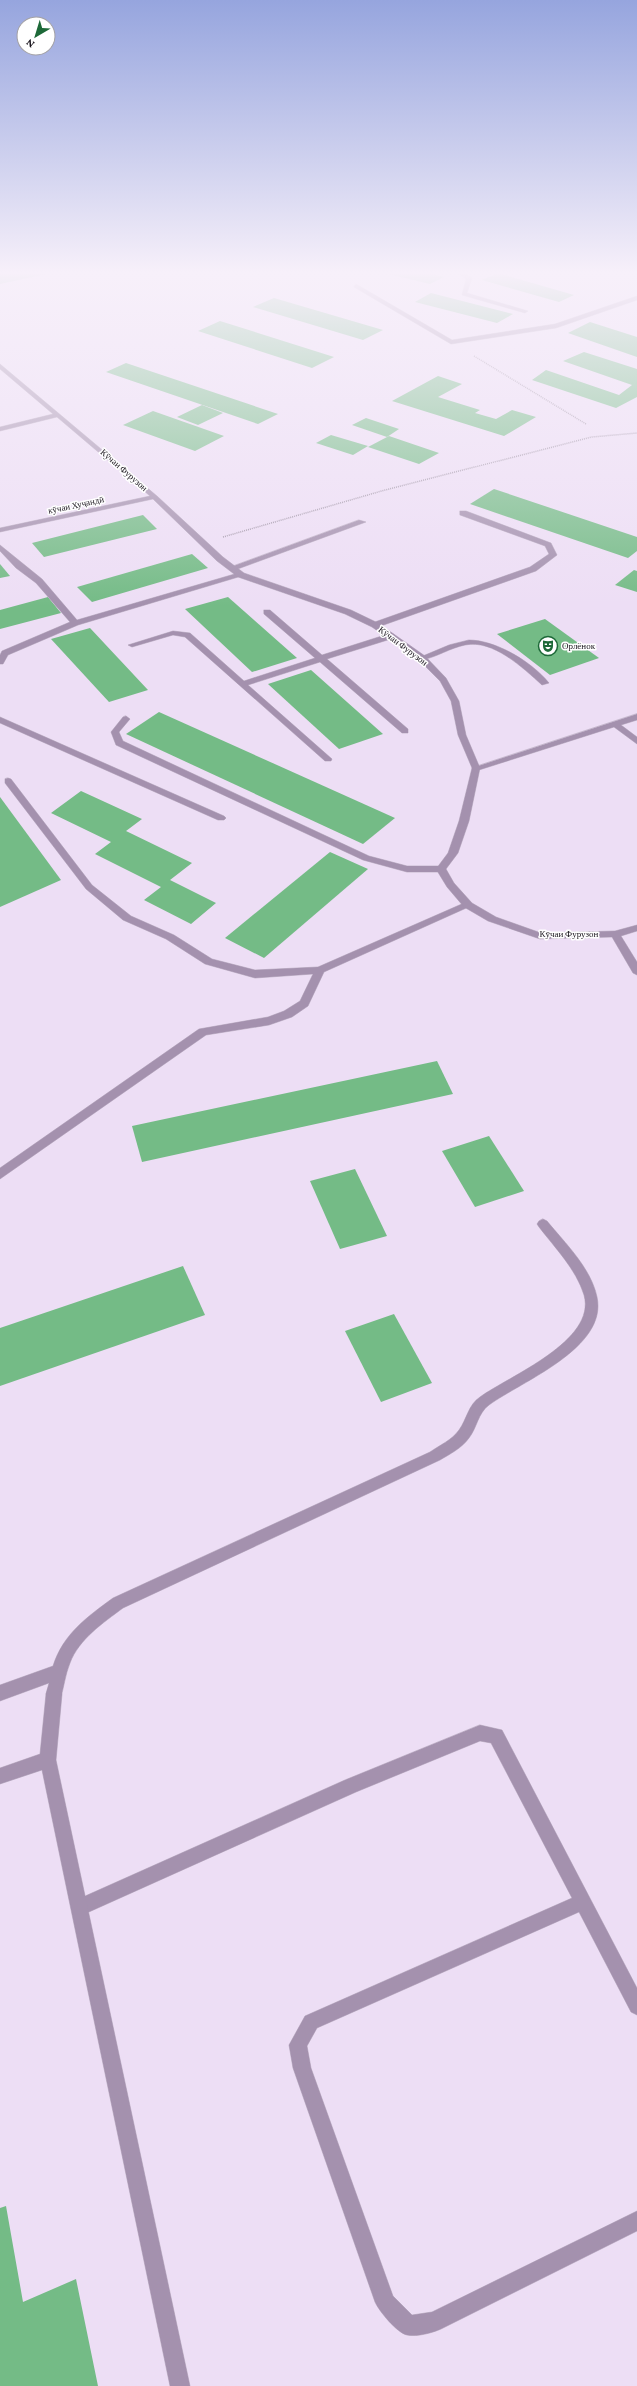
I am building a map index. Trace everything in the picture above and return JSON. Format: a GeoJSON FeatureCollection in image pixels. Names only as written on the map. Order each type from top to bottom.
{"type":"FeatureCollection","features":[{"type":"Feature","properties":{"kind":"street","name":"Кӯчаи Фурузон"},"geometry":{"type":"LineString","coordinates":[[21,383],[155,497],[241,575],[348,612],[375,625],[422,658],[444,680],[455,701],[462,735],[476,768]]}},
{"type":"Feature","properties":{"kind":"street"},"geometry":{"type":"LineString","coordinates":[[0,429],[58,414]]}},
{"type":"Feature","properties":{"kind":"street","name":"кӯчаи Хуҷандӣ"},"geometry":{"type":"LineString","coordinates":[[0,530],[155,497]]}},
{"type":"Feature","properties":{"kind":"street"},"geometry":{"type":"LineString","coordinates":[[375,625],[533,569],[553,555],[548,545],[463,513]]}},
{"type":"Feature","properties":{"kind":"street"},"geometry":{"type":"LineString","coordinates":[[232,568],[362,522]]}},
{"type":"Feature","properties":{"kind":"street"},"geometry":{"type":"LineString","coordinates":[[0,547],[19,566],[39,581],[75,623]]}},
{"type":"Feature","properties":{"kind":"street"},"geometry":{"type":"LineString","coordinates":[[0,662],[5,654],[75,623],[241,575]]}},
{"type":"Feature","properties":{"kind":"street"},"geometry":{"type":"LineString","coordinates":[[267,612],[405,731]]}},
{"type":"Feature","properties":{"kind":"street"},"geometry":{"type":"LineString","coordinates":[[132,645],[174,633],[187,635],[328,759]]}},
{"type":"Feature","properties":{"kind":"street"},"geometry":{"type":"LineString","coordinates":[[242,684],[391,636]]}},
{"type":"Feature","properties":{"kind":"street"},"geometry":{"type":"LineString","coordinates":[[422,658],[469,642],[487,643],[527,668],[545,683]]}},
{"type":"Feature","properties":{"kind":"street"},"geometry":{"type":"LineString","coordinates":[[126,718],[115,732],[119,743],[366,858],[407,869],[441,869],[452,853],[464,821],[476,768],[637,716]]}},
{"type":"Feature","properties":{"kind":"street"},"geometry":{"type":"LineString","coordinates":[[0,720],[221,818]]}},
{"type":"Feature","properties":{"kind":"street"},"geometry":{"type":"LineString","coordinates":[[615,724],[637,741]]}},
{"type":"Feature","properties":{"kind":"street"},"geometry":{"type":"LineString","coordinates":[[8,781],[89,887],[127,918],[170,937],[209,962],[255,974],[320,970],[468,905]]}},
{"type":"Feature","properties":{"kind":"street","name":"Кӯчаи Фурузон"},"geometry":{"type":"LineString","coordinates":[[441,869],[450,885],[468,905],[492,919],[540,936],[614,934],[637,971]]}},
{"type":"Feature","properties":{"kind":"street"},"geometry":{"type":"LineString","coordinates":[[614,934],[637,928]]}},
{"type":"Feature","properties":{"kind":"street"},"geometry":{"type":"LineString","coordinates":[[0,1174],[203,1032],[269,1021],[288,1014],[304,1003],[320,970]]}},
{"type":"Feature","properties":{"kind":"street"},"geometry":{"type":"LineString","coordinates":[[180,2386],[48,1760],[54,1694],[58,1672],[69,1646],[75,1638],[87,1626],[118,1603],[435,1456],[454,1444],[464,1434],[480,1403],[518,1382],[570,1347],[586,1327],[593,1308],[591,1297],[583,1279],[543,1224]]}},
{"type":"Feature","properties":{"kind":"street"},"geometry":{"type":"LineString","coordinates":[[0,1694],[58,1672]]}},
{"type":"Feature","properties":{"kind":"street"},"geometry":{"type":"LineString","coordinates":[[80,1907],[351,1786],[480,1734],[496,1736],[637,2006]]}},
{"type":"Feature","properties":{"kind":"street"},"geometry":{"type":"LineString","coordinates":[[0,1776],[48,1760]]}},
{"type":"Feature","properties":{"kind":"street"},"geometry":{"type":"LineString","coordinates":[[583,1902],[312,2022],[298,2044],[302,2068],[385,2302],[408,2325],[434,2322],[637,2221]]}},
{"type":"Feature","properties":{"kind":"path"},"geometry":{"type":"LineString","coordinates":[[519,383],[586,424]]}},
{"type":"Feature","properties":{"kind":"path"},"geometry":{"type":"LineString","coordinates":[[205,542],[385,490],[592,437],[637,433]]}},
{"type":"Feature","properties":{"kind":"building"},"geometry":{"type":"Polygon","coordinates":[[[139,383],[187,383],[278,414],[258,424],[139,383]]]}},
{"type":"Feature","properties":{"kind":"building"},"geometry":{"type":"Polygon","coordinates":[[[424,383],[460,383],[462,384],[438,397],[480,410],[475,413],[496,419],[512,410],[536,417],[504,436],[392,401],[424,383]]]}},
{"type":"Feature","properties":{"kind":"building"},"geometry":{"type":"Polygon","coordinates":[[[542,383],[585,383],[619,395],[632,385],[627,383],[637,383],[637,397],[616,408],[542,383]]]}},
{"type":"Feature","properties":{"kind":"building"},"geometry":{"type":"Polygon","coordinates":[[[202,405],[223,413],[198,425],[177,417],[202,405]]]}},
{"type":"Feature","properties":{"kind":"building"},"geometry":{"type":"Polygon","coordinates":[[[153,411],[224,436],[195,451],[123,425],[153,411]]]}},
{"type":"Feature","properties":{"kind":"building"},"geometry":{"type":"Polygon","coordinates":[[[366,418],[399,429],[387,437],[352,425],[366,418]]]}},
{"type":"Feature","properties":{"kind":"building"},"geometry":{"type":"Polygon","coordinates":[[[331,435],[368,446],[353,455],[316,443],[331,435]]]}},
{"type":"Feature","properties":{"kind":"building"},"geometry":{"type":"Polygon","coordinates":[[[389,436],[439,453],[419,464],[368,447],[389,436]]]}},
{"type":"Feature","properties":{"kind":"building"},"geometry":{"type":"Polygon","coordinates":[[[494,489],[637,537],[637,551],[628,558],[470,504],[494,489]]]}},
{"type":"Feature","properties":{"kind":"building"},"geometry":{"type":"Polygon","coordinates":[[[143,515],[157,529],[44,557],[32,543],[143,515]]]}},
{"type":"Feature","properties":{"kind":"building"},"geometry":{"type":"Polygon","coordinates":[[[192,554],[208,568],[92,602],[77,587],[192,554]]]}},
{"type":"Feature","properties":{"kind":"building"},"geometry":{"type":"Polygon","coordinates":[[[0,564],[10,576],[0,578],[0,564]]]}},
{"type":"Feature","properties":{"kind":"building"},"geometry":{"type":"Polygon","coordinates":[[[634,570],[637,571],[637,592],[615,585],[634,570]]]}},
{"type":"Feature","properties":{"kind":"building"},"geometry":{"type":"Polygon","coordinates":[[[48,597],[61,613],[0,629],[0,610],[48,597]]]}},
{"type":"Feature","properties":{"kind":"building"},"geometry":{"type":"Polygon","coordinates":[[[228,597],[297,658],[252,672],[185,609],[228,597]]]}},
{"type":"Feature","properties":{"kind":"building","name":"Орлёнок"},"geometry":{"type":"Polygon","coordinates":[[[545,619],[599,658],[550,675],[497,634],[545,619]]]}},
{"type":"Feature","properties":{"kind":"building"},"geometry":{"type":"Polygon","coordinates":[[[90,628],[148,690],[109,702],[51,639],[90,628]]]}},
{"type":"Feature","properties":{"kind":"building"},"geometry":{"type":"Polygon","coordinates":[[[311,670],[383,734],[339,749],[268,684],[311,670]]]}},
{"type":"Feature","properties":{"kind":"building"},"geometry":{"type":"Polygon","coordinates":[[[159,712],[395,818],[363,844],[126,734],[159,712]]]}},
{"type":"Feature","properties":{"kind":"building"},"geometry":{"type":"Polygon","coordinates":[[[81,791],[142,819],[126,831],[192,863],[170,880],[216,903],[191,924],[144,900],[161,887],[95,854],[111,842],[51,813],[81,791]]]}},
{"type":"Feature","properties":{"kind":"building"},"geometry":{"type":"Polygon","coordinates":[[[0,797],[61,880],[0,907],[0,797]]]}},
{"type":"Feature","properties":{"kind":"building"},"geometry":{"type":"Polygon","coordinates":[[[330,852],[368,869],[264,958],[225,938],[330,852]]]}},
{"type":"Feature","properties":{"kind":"building"},"geometry":{"type":"Polygon","coordinates":[[[437,1061],[453,1094],[142,1162],[132,1126],[437,1061]]]}},
{"type":"Feature","properties":{"kind":"building"},"geometry":{"type":"Polygon","coordinates":[[[489,1136],[524,1191],[475,1207],[442,1151],[489,1136]]]}},
{"type":"Feature","properties":{"kind":"building"},"geometry":{"type":"Polygon","coordinates":[[[355,1169],[387,1236],[340,1249],[310,1181],[355,1169]]]}},
{"type":"Feature","properties":{"kind":"building"},"geometry":{"type":"Polygon","coordinates":[[[183,1266],[205,1315],[0,1386],[0,1328],[183,1266]]]}},
{"type":"Feature","properties":{"kind":"building"},"geometry":{"type":"Polygon","coordinates":[[[394,1314],[432,1383],[381,1402],[345,1331],[394,1314]]]}},
{"type":"Feature","properties":{"kind":"building"},"geometry":{"type":"Polygon","coordinates":[[[6,2206],[23,2302],[76,2279],[98,2386],[0,2386],[0,2208],[6,2206]]]}},
{"type":"Feature","properties":{"kind":"place","name":"Орлёнок"},"geometry":{"type":"Point","coordinates":[548,646]}}]}
